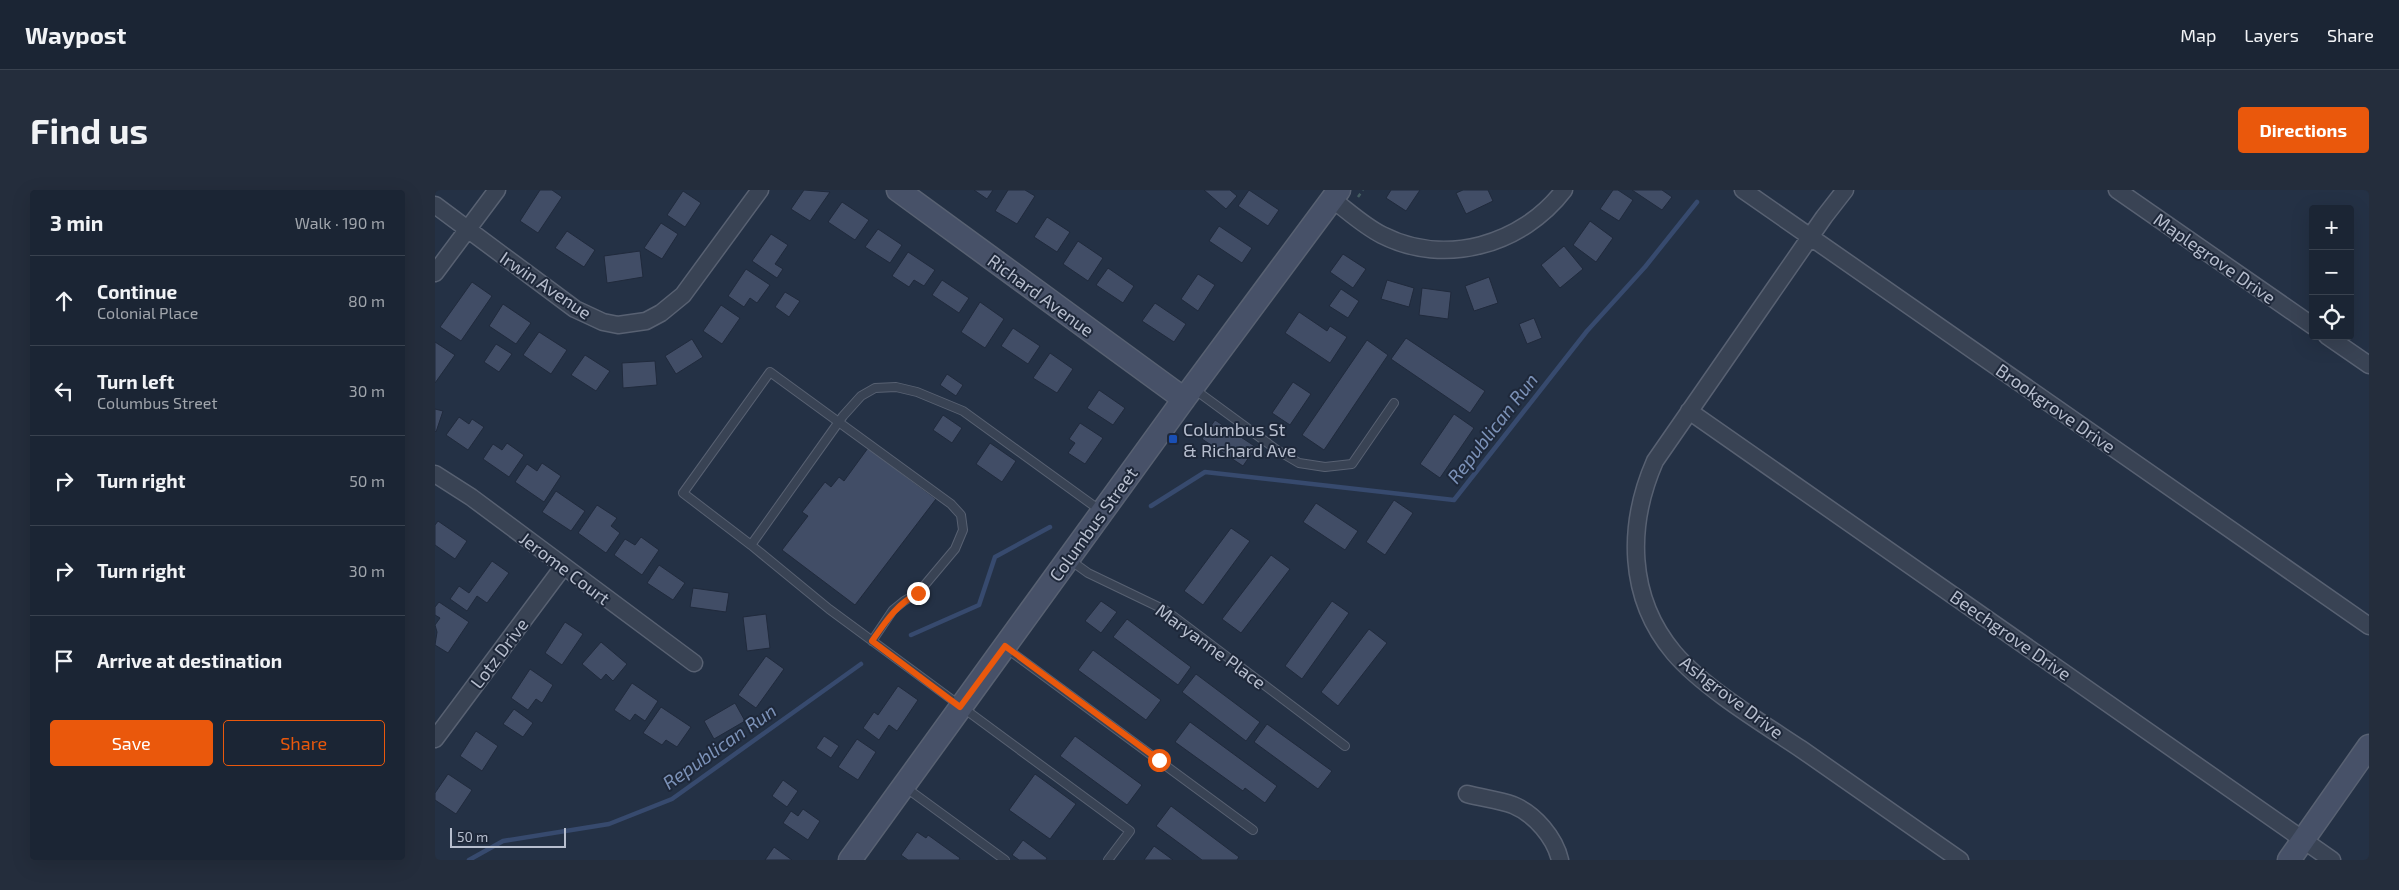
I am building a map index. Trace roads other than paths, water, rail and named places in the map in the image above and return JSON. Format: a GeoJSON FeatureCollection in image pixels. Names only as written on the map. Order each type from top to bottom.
{"type":"FeatureCollection","features":[{"type":"Feature","properties":{"kind":"main road","name":"Richard Avenue"},"geometry":{"type":"LineString","coordinates":[[898,190],[1188,393]]}},
{"type":"Feature","properties":{"kind":"main road","name":"Columbus Street"},"geometry":{"type":"LineString","coordinates":[[850,860],[1188,393],[1335,195]]}},
{"type":"Feature","properties":{"kind":"main road"},"geometry":{"type":"LineString","coordinates":[[2289,860],[2369,746]]}},
{"type":"Feature","properties":{"kind":"street"},"geometry":{"type":"LineString","coordinates":[[435,273],[497,190]]}},
{"type":"Feature","properties":{"kind":"street","name":"Irwin Avenue"},"geometry":{"type":"LineString","coordinates":[[435,205],[582,313],[603,322],[618,325],[635,324],[661,313],[683,295],[760,190]]}},
{"type":"Feature","properties":{"kind":"street"},"geometry":{"type":"LineString","coordinates":[[1335,195],[1381,235],[1406,244],[1435,250],[1462,250],[1489,244],[1519,230],[1550,208],[1564,190]]}},
{"type":"Feature","properties":{"kind":"street","name":"Brookgrove Drive"},"geometry":{"type":"LineString","coordinates":[[1743,190],[2369,626]]}},
{"type":"Feature","properties":{"kind":"street"},"geometry":{"type":"LineString","coordinates":[[1810,237],[1845,190]]}},
{"type":"Feature","properties":{"kind":"street","name":"Maplegrove Drive"},"geometry":{"type":"LineString","coordinates":[[2117,190],[2309,323]]}},
{"type":"Feature","properties":{"kind":"street","name":"Ashgrove Drive"},"geometry":{"type":"LineString","coordinates":[[1810,237],[1655,461],[1643,488],[1637,514],[1635,546],[1645,604],[1658,629],[1674,653],[1715,689],[1960,860]]}},
{"type":"Feature","properties":{"kind":"street"},"geometry":{"type":"LineString","coordinates":[[2333,340],[2369,365]]}},
{"type":"Feature","properties":{"kind":"street","name":"Beechgrove Drive"},"geometry":{"type":"LineString","coordinates":[[1689,412],[2332,860]]}},
{"type":"Feature","properties":{"kind":"street","name":"Jerome Court"},"geometry":{"type":"LineString","coordinates":[[435,474],[471,497],[694,663]]}},
{"type":"Feature","properties":{"kind":"street","name":"Lotz Drive"},"geometry":{"type":"LineString","coordinates":[[435,739],[563,567]]}},
{"type":"Feature","properties":{"kind":"street"},"geometry":{"type":"LineString","coordinates":[[1467,794],[1514,806],[1530,816],[1552,839],[1560,860]]}},
{"type":"Feature","properties":{"kind":"lane"},"geometry":{"type":"LineString","coordinates":[[872,641],[893,610],[903,601],[918,593],[955,549],[963,530],[961,515],[951,504],[770,372],[683,493],[872,641],[1130,831],[1108,860]]}},
{"type":"Feature","properties":{"kind":"lane"},"geometry":{"type":"LineString","coordinates":[[751,545],[839,421],[861,396],[875,388],[896,387],[917,392],[963,411],[1102,512]]}},
{"type":"Feature","properties":{"kind":"lane"},"geometry":{"type":"LineString","coordinates":[[1188,393],[1299,463],[1325,467],[1352,464],[1394,403]]}},
{"type":"Feature","properties":{"kind":"lane","name":"Maryanne Place"},"geometry":{"type":"LineString","coordinates":[[1068,558],[1088,573],[1165,610],[1345,746]]}},
{"type":"Feature","properties":{"kind":"lane"},"geometry":{"type":"LineString","coordinates":[[1005,646],[1253,830]]}},
{"type":"Feature","properties":{"kind":"lane"},"geometry":{"type":"LineString","coordinates":[[904,786],[999,858]]}},
{"type":"Feature","properties":{"kind":"waterway","name":"Republican Run"},"geometry":{"type":"LineString","coordinates":[[1151,506],[1205,472],[1454,500],[1587,331],[1645,267],[1697,202]]}},
{"type":"Feature","properties":{"kind":"waterway","name":"Republican Run"},"geometry":{"type":"LineString","coordinates":[[911,635],[979,605],[995,557],[1050,527]]}},
{"type":"Feature","properties":{"kind":"waterway","name":"Republican Run"},"geometry":{"type":"LineString","coordinates":[[469,860],[503,841],[609,824],[672,799],[861,664]]}},
{"type":"Feature","properties":{"kind":"place","name":"Columbus St & Richard Ave"},"geometry":{"type":"Point","coordinates":[1173,439]}}]}
